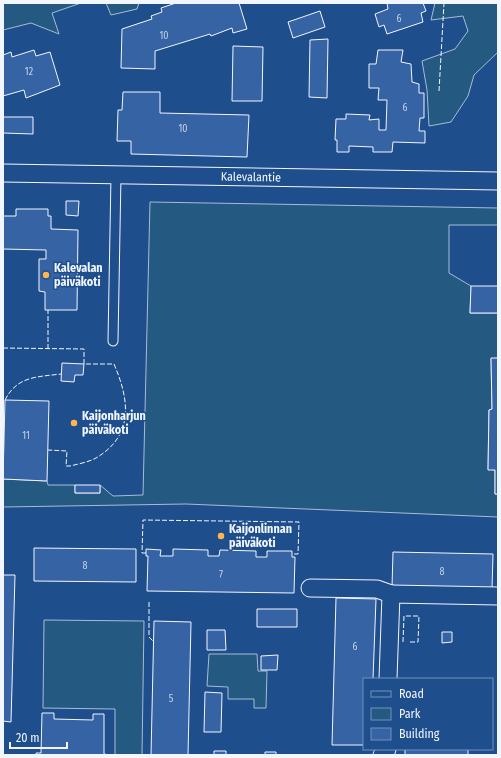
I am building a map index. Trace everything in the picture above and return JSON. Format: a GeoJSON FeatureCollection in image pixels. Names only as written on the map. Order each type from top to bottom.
{"type":"FeatureCollection","features":[{"type":"Feature","properties":{"kind":"street","name":"Kalevalantie"},"geometry":{"type":"LineString","coordinates":[[3,173],[498,181]]}},
{"type":"Feature","properties":{"kind":"street"},"geometry":{"type":"LineString","coordinates":[[310,588],[377,589],[390,594],[498,596]]}},
{"type":"Feature","properties":{"kind":"street"},"geometry":{"type":"LineString","coordinates":[[388,678],[390,594]]}},
{"type":"Feature","properties":{"kind":"lane"},"geometry":{"type":"LineString","coordinates":[[113,341],[116,175]]}},
{"type":"Feature","properties":{"kind":"green space"},"geometry":{"type":"Polygon","coordinates":[[[3,3],[81,3],[52,13],[59,34],[31,23],[3,30],[3,3]]]}},
{"type":"Feature","properties":{"kind":"green space"},"geometry":{"type":"Polygon","coordinates":[[[106,3],[139,3],[137,9],[111,15],[106,3]]]}},
{"type":"Feature","properties":{"kind":"green space"},"geometry":{"type":"Polygon","coordinates":[[[435,3],[498,3],[498,52],[474,75],[468,96],[451,122],[429,126],[427,90],[422,61],[455,49],[468,31],[463,16],[431,20],[435,3]]]}},
{"type":"Feature","properties":{"kind":"green space"},"geometry":{"type":"Polygon","coordinates":[[[150,202],[498,208],[498,225],[449,225],[449,273],[471,286],[470,313],[498,313],[498,358],[491,359],[492,409],[489,410],[488,469],[495,470],[495,494],[498,494],[498,517],[186,504],[3,507],[3,462],[4,479],[47,481],[48,485],[75,485],[75,493],[100,493],[100,485],[113,496],[143,495],[150,202]]]}},
{"type":"Feature","properties":{"kind":"green space"},"geometry":{"type":"Polygon","coordinates":[[[44,620],[144,621],[142,755],[115,755],[115,709],[43,708],[44,620]]]}},
{"type":"Feature","properties":{"kind":"green space"},"geometry":{"type":"Polygon","coordinates":[[[209,654],[257,654],[258,671],[267,671],[266,708],[254,708],[254,699],[228,699],[228,687],[207,686],[209,654]]]}},
{"type":"Feature","properties":{"kind":"building"},"geometry":{"type":"Polygon","coordinates":[[[176,3],[239,3],[247,29],[233,33],[232,28],[211,36],[210,34],[155,51],[155,69],[121,68],[122,29],[152,19],[151,16],[162,12],[161,8],[176,3]]]}},
{"type":"Feature","properties":{"kind":"building"},"geometry":{"type":"Polygon","coordinates":[[[387,3],[423,3],[426,11],[421,13],[423,22],[387,34],[384,25],[379,27],[375,14],[388,9],[387,3]]]}},
{"type":"Feature","properties":{"kind":"building"},"geometry":{"type":"Polygon","coordinates":[[[320,11],[325,27],[293,38],[288,22],[320,11]]]}},
{"type":"Feature","properties":{"kind":"building"},"geometry":{"type":"Polygon","coordinates":[[[328,39],[327,98],[309,97],[310,40],[328,39]]]}},
{"type":"Feature","properties":{"kind":"building"},"geometry":{"type":"Polygon","coordinates":[[[233,46],[263,47],[262,101],[232,101],[233,46]]]}},
{"type":"Feature","properties":{"kind":"building"},"geometry":{"type":"Polygon","coordinates":[[[34,50],[36,56],[50,52],[60,85],[26,98],[24,90],[3,96],[3,55],[11,52],[12,57],[34,50]]]}},
{"type":"Feature","properties":{"kind":"building"},"geometry":{"type":"Polygon","coordinates":[[[378,50],[403,50],[401,62],[411,64],[412,82],[419,84],[419,93],[424,93],[424,118],[420,118],[419,131],[425,131],[425,143],[393,142],[392,152],[373,152],[373,147],[349,146],[349,152],[337,152],[337,140],[335,140],[336,119],[346,119],[346,114],[370,115],[369,120],[379,119],[379,130],[386,130],[387,100],[378,100],[379,88],[369,88],[369,64],[376,64],[378,50]]]}},
{"type":"Feature","properties":{"kind":"building"},"geometry":{"type":"Polygon","coordinates":[[[123,92],[160,92],[160,113],[249,115],[247,157],[131,154],[131,141],[117,141],[118,110],[122,110],[123,92]]]}},
{"type":"Feature","properties":{"kind":"building"},"geometry":{"type":"Polygon","coordinates":[[[3,117],[33,117],[33,134],[3,133],[3,117]]]}},
{"type":"Feature","properties":{"kind":"building"},"geometry":{"type":"Polygon","coordinates":[[[66,201],[79,201],[78,216],[66,215],[66,201]]]}},
{"type":"Feature","properties":{"kind":"building"},"geometry":{"type":"Polygon","coordinates":[[[16,209],[48,209],[48,216],[51,216],[51,229],[78,230],[77,310],[45,310],[45,292],[39,291],[39,259],[46,259],[46,250],[3,249],[3,216],[16,216],[16,209]]]}},
{"type":"Feature","properties":{"kind":"building"},"geometry":{"type":"Polygon","coordinates":[[[471,286],[498,286],[498,313],[470,313],[471,286]]]}},
{"type":"Feature","properties":{"kind":"building"},"geometry":{"type":"Polygon","coordinates":[[[491,358],[498,358],[498,494],[495,494],[495,470],[488,470],[489,410],[492,409],[491,358]]]}},
{"type":"Feature","properties":{"kind":"building"},"geometry":{"type":"Polygon","coordinates":[[[62,363],[84,364],[83,375],[75,375],[74,382],[61,381],[62,363]]]}},
{"type":"Feature","properties":{"kind":"building"},"geometry":{"type":"Polygon","coordinates":[[[5,400],[49,401],[47,481],[3,479],[5,400]]]}},
{"type":"Feature","properties":{"kind":"building"},"geometry":{"type":"Polygon","coordinates":[[[75,485],[100,485],[100,493],[75,493],[75,485]]]}},
{"type":"Feature","properties":{"kind":"building"},"geometry":{"type":"Polygon","coordinates":[[[34,548],[136,549],[136,582],[34,581],[34,548]]]}},
{"type":"Feature","properties":{"kind":"building","name":"Kaijonlinnan päiväkoti"},"geometry":{"type":"Polygon","coordinates":[[[146,549],[161,550],[160,556],[173,556],[173,549],[208,550],[208,556],[219,556],[220,550],[256,551],[256,557],[267,557],[267,551],[292,551],[292,557],[295,557],[294,593],[147,591],[148,556],[146,556],[146,549]]]}},
{"type":"Feature","properties":{"kind":"building"},"geometry":{"type":"Polygon","coordinates":[[[393,552],[493,554],[492,589],[392,587],[393,552]]]}},
{"type":"Feature","properties":{"kind":"building"},"geometry":{"type":"Polygon","coordinates":[[[3,575],[15,575],[11,722],[3,721],[3,575]]]}},
{"type":"Feature","properties":{"kind":"building"},"geometry":{"type":"Polygon","coordinates":[[[336,598],[376,599],[373,678],[363,678],[363,745],[332,745],[336,598]]]}},
{"type":"Feature","properties":{"kind":"building"},"geometry":{"type":"Polygon","coordinates":[[[257,609],[297,609],[297,627],[257,627],[257,609]]]}},
{"type":"Feature","properties":{"kind":"building"},"geometry":{"type":"Polygon","coordinates":[[[154,621],[191,622],[188,755],[151,755],[154,621]]]}},
{"type":"Feature","properties":{"kind":"building"},"geometry":{"type":"Polygon","coordinates":[[[207,630],[225,630],[226,650],[207,650],[207,630]]]}},
{"type":"Feature","properties":{"kind":"building"},"geometry":{"type":"Polygon","coordinates":[[[442,632],[452,632],[452,642],[442,643],[442,632]]]}},
{"type":"Feature","properties":{"kind":"building"},"geometry":{"type":"Polygon","coordinates":[[[278,655],[277,670],[261,670],[261,656],[278,655]]]}},
{"type":"Feature","properties":{"kind":"building"},"geometry":{"type":"Polygon","coordinates":[[[205,692],[222,693],[221,732],[204,732],[205,692]]]}},
{"type":"Feature","properties":{"kind":"building"},"geometry":{"type":"Polygon","coordinates":[[[42,713],[54,713],[54,719],[93,720],[93,714],[104,714],[104,754],[109,755],[36,755],[36,753],[41,753],[42,713]]]}},
{"type":"Feature","properties":{"kind":"building"},"geometry":{"type":"Polygon","coordinates":[[[405,750],[468,750],[468,755],[405,755],[405,750]]]}},
{"type":"Feature","properties":{"kind":"building"},"geometry":{"type":"Polygon","coordinates":[[[214,751],[226,751],[226,755],[214,755],[214,751]]]}},
{"type":"Feature","properties":{"kind":"building"},"geometry":{"type":"Polygon","coordinates":[[[265,752],[276,752],[276,755],[265,755],[265,752]]]}},
{"type":"Feature","properties":{"kind":"fence"},"geometry":{"type":"LineString","coordinates":[[439,91],[444,3]]}},
{"type":"Feature","properties":{"kind":"fence"},"geometry":{"type":"LineString","coordinates":[[48,310],[48,349]]}},
{"type":"Feature","properties":{"kind":"fence"},"geometry":{"type":"LineString","coordinates":[[3,348],[84,349],[84,364],[114,364],[123,390],[125,403],[123,427],[117,439],[109,449],[96,458],[70,466],[66,466],[67,451],[48,450]]}},
{"type":"Feature","properties":{"kind":"fence"},"geometry":{"type":"LineString","coordinates":[[5,400],[15,386],[28,379],[61,374]]}},
{"type":"Feature","properties":{"kind":"fence"},"geometry":{"type":"LineString","coordinates":[[146,553],[142,553],[143,520],[299,522],[298,554],[292,554]]}},
{"type":"Feature","properties":{"kind":"fence"},"geometry":{"type":"LineString","coordinates":[[149,602],[149,637],[154,642]]}},
{"type":"Feature","properties":{"kind":"fence"},"geometry":{"type":"LineString","coordinates":[[403,642],[404,616],[419,616],[418,642],[408,642]]}},
{"type":"Feature","properties":{"kind":"place","name":"Kalevalan päiväkoti"},"geometry":{"type":"Point","coordinates":[46,275]}},
{"type":"Feature","properties":{"kind":"place","name":"Kaijonharjun päiväkoti"},"geometry":{"type":"Point","coordinates":[74,423]}},
{"type":"Feature","properties":{"kind":"place","name":"Kaijonlinnan päiväkoti"},"geometry":{"type":"Point","coordinates":[221,536]}}]}
